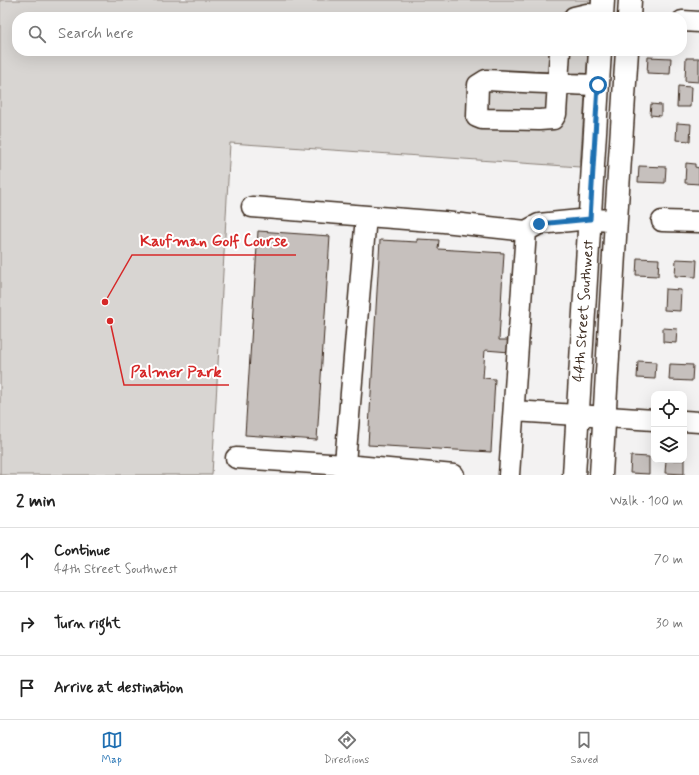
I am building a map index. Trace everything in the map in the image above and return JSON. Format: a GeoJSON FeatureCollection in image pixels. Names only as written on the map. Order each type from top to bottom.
{"type":"FeatureCollection","features":[{"type":"Feature","properties":{"kind":"main road"},"geometry":{"type":"LineString","coordinates":[[629,12],[630,0]]}},
{"type":"Feature","properties":{"kind":"main road","name":"44th Street Southwest"},"geometry":{"type":"LineString","coordinates":[[574,475],[600,56]]}},
{"type":"Feature","properties":{"kind":"main road","name":"44th Street Southwest"},"geometry":{"type":"LineString","coordinates":[[601,475],[627,56]]}},
{"type":"Feature","properties":{"kind":"street"},"geometry":{"type":"LineString","coordinates":[[687,21],[699,22]]}},
{"type":"Feature","properties":{"kind":"street"},"geometry":{"type":"LineString","coordinates":[[560,56],[558,84],[598,85]]}},
{"type":"Feature","properties":{"kind":"street"},"geometry":{"type":"LineString","coordinates":[[252,207],[444,222],[526,231],[539,224],[590,219],[616,220]]}},
{"type":"Feature","properties":{"kind":"street"},"geometry":{"type":"LineString","coordinates":[[345,470],[366,216]]}},
{"type":"Feature","properties":{"kind":"street"},"geometry":{"type":"LineString","coordinates":[[662,221],[699,222]]}},
{"type":"Feature","properties":{"kind":"street"},"geometry":{"type":"LineString","coordinates":[[509,475],[526,231]]}},
{"type":"Feature","properties":{"kind":"street"},"geometry":{"type":"LineString","coordinates":[[514,411],[651,420]]}},
{"type":"Feature","properties":{"kind":"street"},"geometry":{"type":"LineString","coordinates":[[687,421],[699,422]]}},
{"type":"Feature","properties":{"kind":"street"},"geometry":{"type":"LineString","coordinates":[[236,458],[345,470],[454,475]]}},
{"type":"Feature","properties":{"kind":"shaded area"},"geometry":{"type":"Polygon","coordinates":[[[0,0],[591,0],[590,12],[12,12],[12,56],[588,56],[580,167],[230,143],[212,475],[0,475],[0,0]]]}},
{"type":"Feature","properties":{"kind":"building"},"geometry":{"type":"Polygon","coordinates":[[[648,57],[671,58],[670,74],[647,73],[648,57]]]}},
{"type":"Feature","properties":{"kind":"building"},"geometry":{"type":"Polygon","coordinates":[[[686,58],[699,58],[699,82],[685,81],[686,58]]]}},
{"type":"Feature","properties":{"kind":"building"},"geometry":{"type":"Polygon","coordinates":[[[678,86],[691,87],[690,107],[677,107],[678,86]]]}},
{"type":"Feature","properties":{"kind":"building"},"geometry":{"type":"Polygon","coordinates":[[[651,104],[661,105],[661,116],[650,115],[651,104]]]}},
{"type":"Feature","properties":{"kind":"building"},"geometry":{"type":"Polygon","coordinates":[[[677,123],[691,124],[690,141],[676,140],[677,123]]]}},
{"type":"Feature","properties":{"kind":"building"},"geometry":{"type":"Polygon","coordinates":[[[686,163],[695,164],[695,167],[699,168],[699,184],[685,183],[686,163]]]}},
{"type":"Feature","properties":{"kind":"building"},"geometry":{"type":"Polygon","coordinates":[[[639,166],[666,167],[665,183],[638,182],[639,166]]]}},
{"type":"Feature","properties":{"kind":"building"},"geometry":{"type":"Polygon","coordinates":[[[258,231],[330,236],[317,440],[245,435],[258,231]]]}},
{"type":"Feature","properties":{"kind":"building"},"geometry":{"type":"Polygon","coordinates":[[[417,239],[439,240],[438,249],[504,253],[499,340],[510,340],[510,352],[485,350],[483,378],[495,379],[491,452],[368,445],[380,240],[417,242],[417,239]]]}},
{"type":"Feature","properties":{"kind":"building"},"geometry":{"type":"Polygon","coordinates":[[[637,258],[659,259],[658,276],[636,275],[637,258]]]}},
{"type":"Feature","properties":{"kind":"building"},"geometry":{"type":"Polygon","coordinates":[[[676,259],[697,260],[696,277],[675,276],[676,259]]]}},
{"type":"Feature","properties":{"kind":"building"},"geometry":{"type":"Polygon","coordinates":[[[665,289],[681,290],[680,311],[664,310],[665,289]]]}},
{"type":"Feature","properties":{"kind":"building"},"geometry":{"type":"Polygon","coordinates":[[[663,328],[677,329],[676,343],[663,342],[663,328]]]}},
{"type":"Feature","properties":{"kind":"building"},"geometry":{"type":"Polygon","coordinates":[[[638,361],[656,362],[655,379],[637,378],[638,361]]]}},
{"type":"Feature","properties":{"kind":"building"},"geometry":{"type":"Polygon","coordinates":[[[670,364],[693,365],[692,381],[669,380],[670,364]]]}},
{"type":"Feature","properties":{"kind":"building"},"geometry":{"type":"Polygon","coordinates":[[[631,456],[649,457],[649,474],[630,473],[631,456]]]}},
{"type":"Feature","properties":{"kind":"building"},"geometry":{"type":"Polygon","coordinates":[[[666,463],[684,463],[684,474],[665,473],[666,463]]]}},
{"type":"Feature","properties":{"kind":"place","name":"Kaufman Golf Course"},"geometry":{"type":"Point","coordinates":[105,302]}},
{"type":"Feature","properties":{"kind":"place","name":"Palmer Park"},"geometry":{"type":"Point","coordinates":[110,321]}},
{"type":"Feature","properties":{"kind":"route"},"geometry":{"type":"LineString","coordinates":[[539,224],[590,219],[598,85]]}}]}
